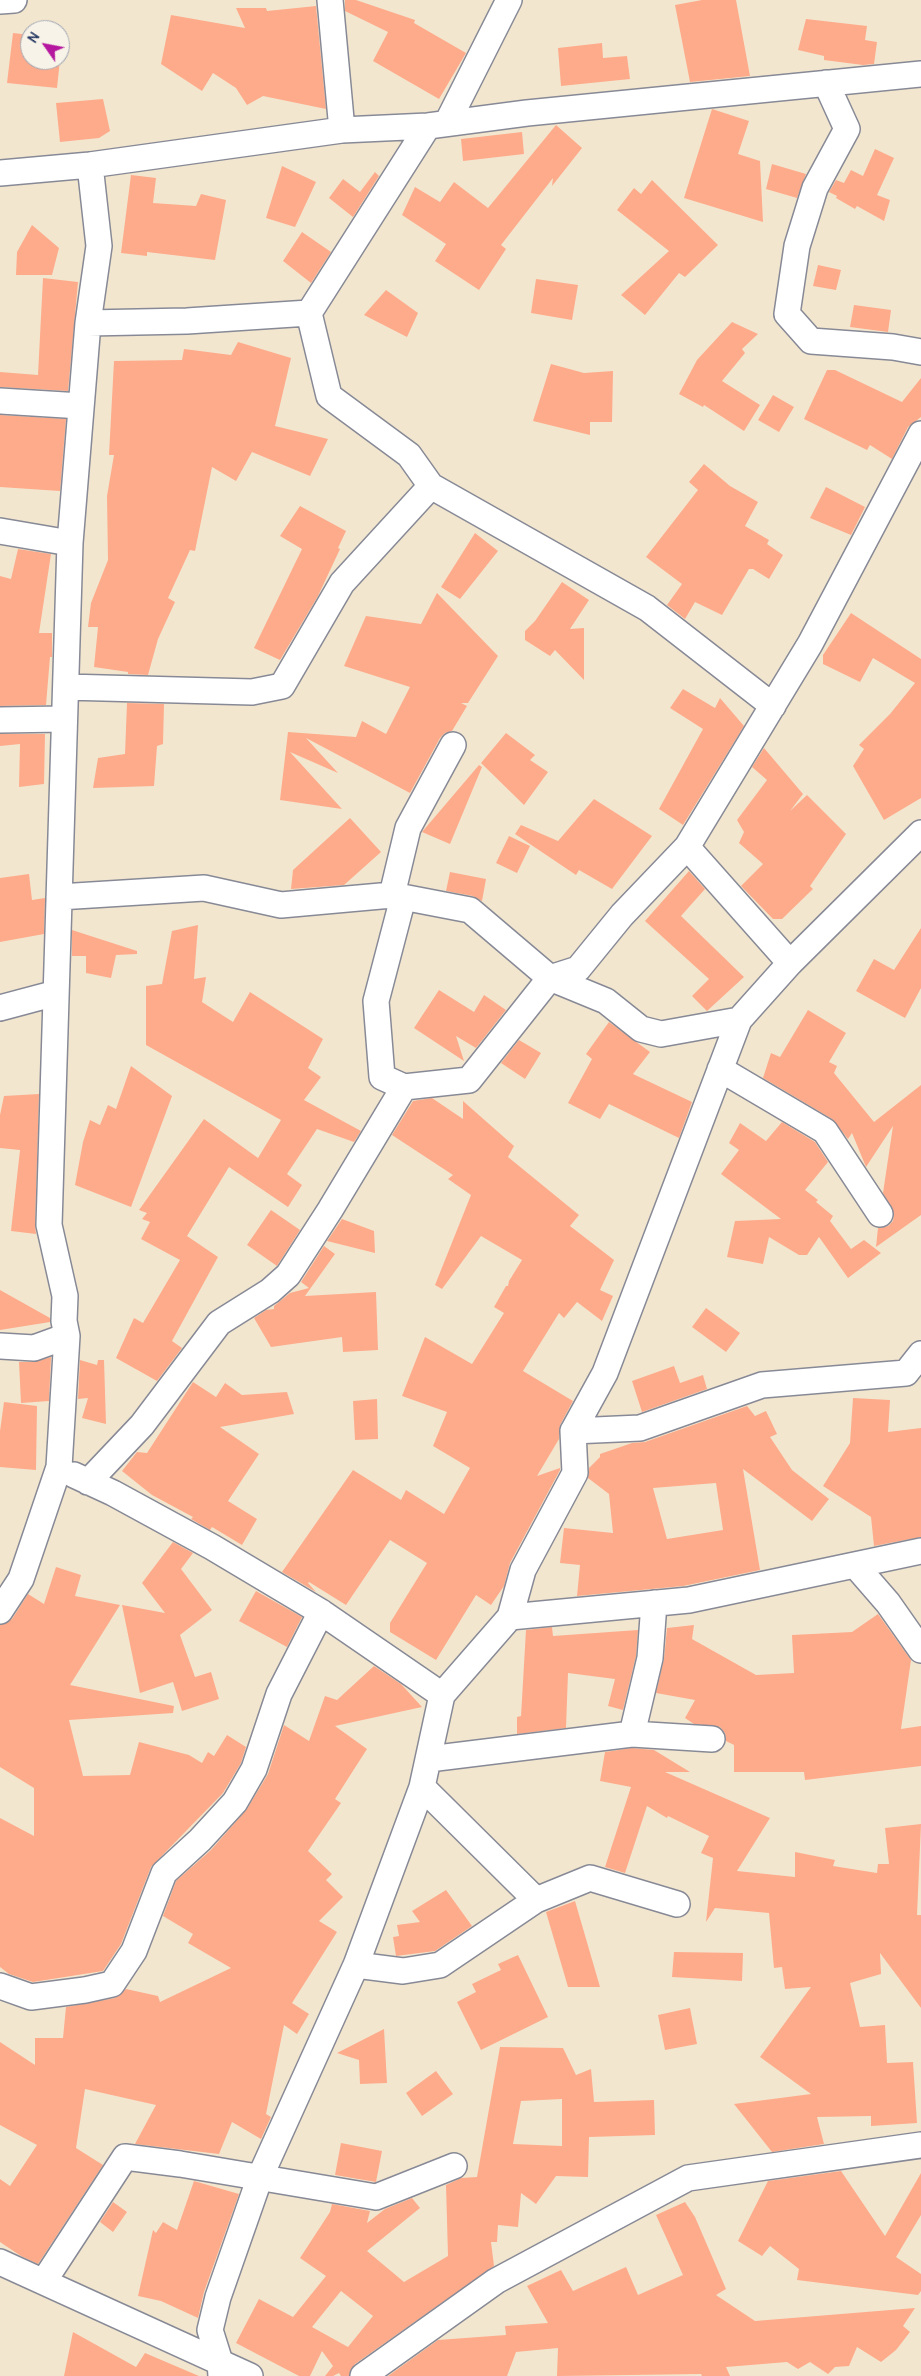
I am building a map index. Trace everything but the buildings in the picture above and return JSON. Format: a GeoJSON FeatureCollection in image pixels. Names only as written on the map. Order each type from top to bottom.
{"type":"FeatureCollection","features":[{"type":"Feature","properties":{"kind":"street"},"geometry":{"type":"LineString","coordinates":[[0,1],[14,0]]}},
{"type":"Feature","properties":{"kind":"street"},"geometry":{"type":"LineString","coordinates":[[330,0],[342,130]]}},
{"type":"Feature","properties":{"kind":"street"},"geometry":{"type":"LineString","coordinates":[[509,0],[437,124],[309,312],[329,396],[409,456],[431,486],[646,608],[773,706]]}},
{"type":"Feature","properties":{"kind":"street"},"geometry":{"type":"LineString","coordinates":[[0,173],[90,165],[342,130],[437,124],[527,113],[921,74]]}},
{"type":"Feature","properties":{"kind":"street"},"geometry":{"type":"LineString","coordinates":[[826,83],[848,130],[815,188],[797,246],[787,314],[811,341],[893,347],[921,352]]}},
{"type":"Feature","properties":{"kind":"street"},"geometry":{"type":"LineString","coordinates":[[0,1611],[21,1579],[59,1467],[67,1336],[64,1321],[65,1296],[50,1225],[70,543],[88,323],[99,246],[90,165]]}},
{"type":"Feature","properties":{"kind":"street"},"geometry":{"type":"LineString","coordinates":[[88,323],[187,321],[309,312]]}},
{"type":"Feature","properties":{"kind":"street"},"geometry":{"type":"LineString","coordinates":[[0,401],[81,406]]}},
{"type":"Feature","properties":{"kind":"street"},"geometry":{"type":"LineString","coordinates":[[454,745],[408,828],[398,896],[376,1001],[382,1077],[404,1087],[468,1080],[550,978],[578,969],[622,915],[687,847],[810,644],[921,434]]}},
{"type":"Feature","properties":{"kind":"street"},"geometry":{"type":"LineString","coordinates":[[66,687],[252,692],[282,686],[342,583],[431,486]]}},
{"type":"Feature","properties":{"kind":"street"},"geometry":{"type":"LineString","coordinates":[[0,531],[70,543]]}},
{"type":"Feature","properties":{"kind":"street"},"geometry":{"type":"LineString","coordinates":[[0,720],[64,719]]}},
{"type":"Feature","properties":{"kind":"street"},"geometry":{"type":"LineString","coordinates":[[220,2369],[210,2330],[218,2297],[260,2177],[356,1965],[422,1787],[442,1695],[510,1617],[523,1570],[574,1473],[573,1431],[605,1373],[739,1020],[790,963],[921,833]]}},
{"type":"Feature","properties":{"kind":"street"},"geometry":{"type":"LineString","coordinates":[[687,847],[790,963]]}},
{"type":"Feature","properties":{"kind":"street"},"geometry":{"type":"LineString","coordinates":[[60,897],[204,888],[281,905],[398,896],[470,910],[550,978],[606,1001],[641,1029],[661,1034],[739,1020]]}},
{"type":"Feature","properties":{"kind":"street"},"geometry":{"type":"LineString","coordinates":[[0,1008],[56,993]]}},
{"type":"Feature","properties":{"kind":"street"},"geometry":{"type":"LineString","coordinates":[[720,1069],[825,1131],[880,1214]]}},
{"type":"Feature","properties":{"kind":"street"},"geometry":{"type":"LineString","coordinates":[[88,1482],[142,1425],[219,1323],[270,1291],[288,1275],[330,1210],[404,1087]]}},
{"type":"Feature","properties":{"kind":"street"},"geometry":{"type":"LineString","coordinates":[[0,1346],[34,1348],[67,1336]]}},
{"type":"Feature","properties":{"kind":"street"},"geometry":{"type":"LineString","coordinates":[[573,1431],[640,1428],[762,1385],[906,1372],[921,1354]]}},
{"type":"Feature","properties":{"kind":"street"},"geometry":{"type":"LineString","coordinates":[[59,1467],[113,1493],[212,1547],[321,1612],[442,1695]]}},
{"type":"Feature","properties":{"kind":"street"},"geometry":{"type":"LineString","coordinates":[[510,1617],[689,1600],[921,1551]]}},
{"type":"Feature","properties":{"kind":"street"},"geometry":{"type":"LineString","coordinates":[[855,1565],[888,1603],[921,1650]]}},
{"type":"Feature","properties":{"kind":"street"},"geometry":{"type":"LineString","coordinates":[[632,1734],[650,1658],[654,1603]]}},
{"type":"Feature","properties":{"kind":"street"},"geometry":{"type":"LineString","coordinates":[[0,1986],[31,1997],[85,1990],[112,1984],[134,1951],[164,1873],[200,1840],[235,1802],[254,1769],[279,1694],[321,1612]]}},
{"type":"Feature","properties":{"kind":"street"},"geometry":{"type":"LineString","coordinates":[[429,1760],[632,1734],[712,1739]]}},
{"type":"Feature","properties":{"kind":"street"},"geometry":{"type":"LineString","coordinates":[[422,1787],[536,1900]]}},
{"type":"Feature","properties":{"kind":"street"},"geometry":{"type":"LineString","coordinates":[[356,1965],[403,1971],[440,1965],[536,1900],[590,1878],[677,1904]]}},
{"type":"Feature","properties":{"kind":"street"},"geometry":{"type":"LineString","coordinates":[[363,2376],[496,2282],[688,2178],[921,2144]]}},
{"type":"Feature","properties":{"kind":"street"},"geometry":{"type":"LineString","coordinates":[[44,2281],[125,2158],[260,2177],[376,2197],[454,2166]]}},
{"type":"Feature","properties":{"kind":"street"},"geometry":{"type":"LineString","coordinates":[[0,2262],[44,2281],[220,2369],[250,2376]]}}]}
